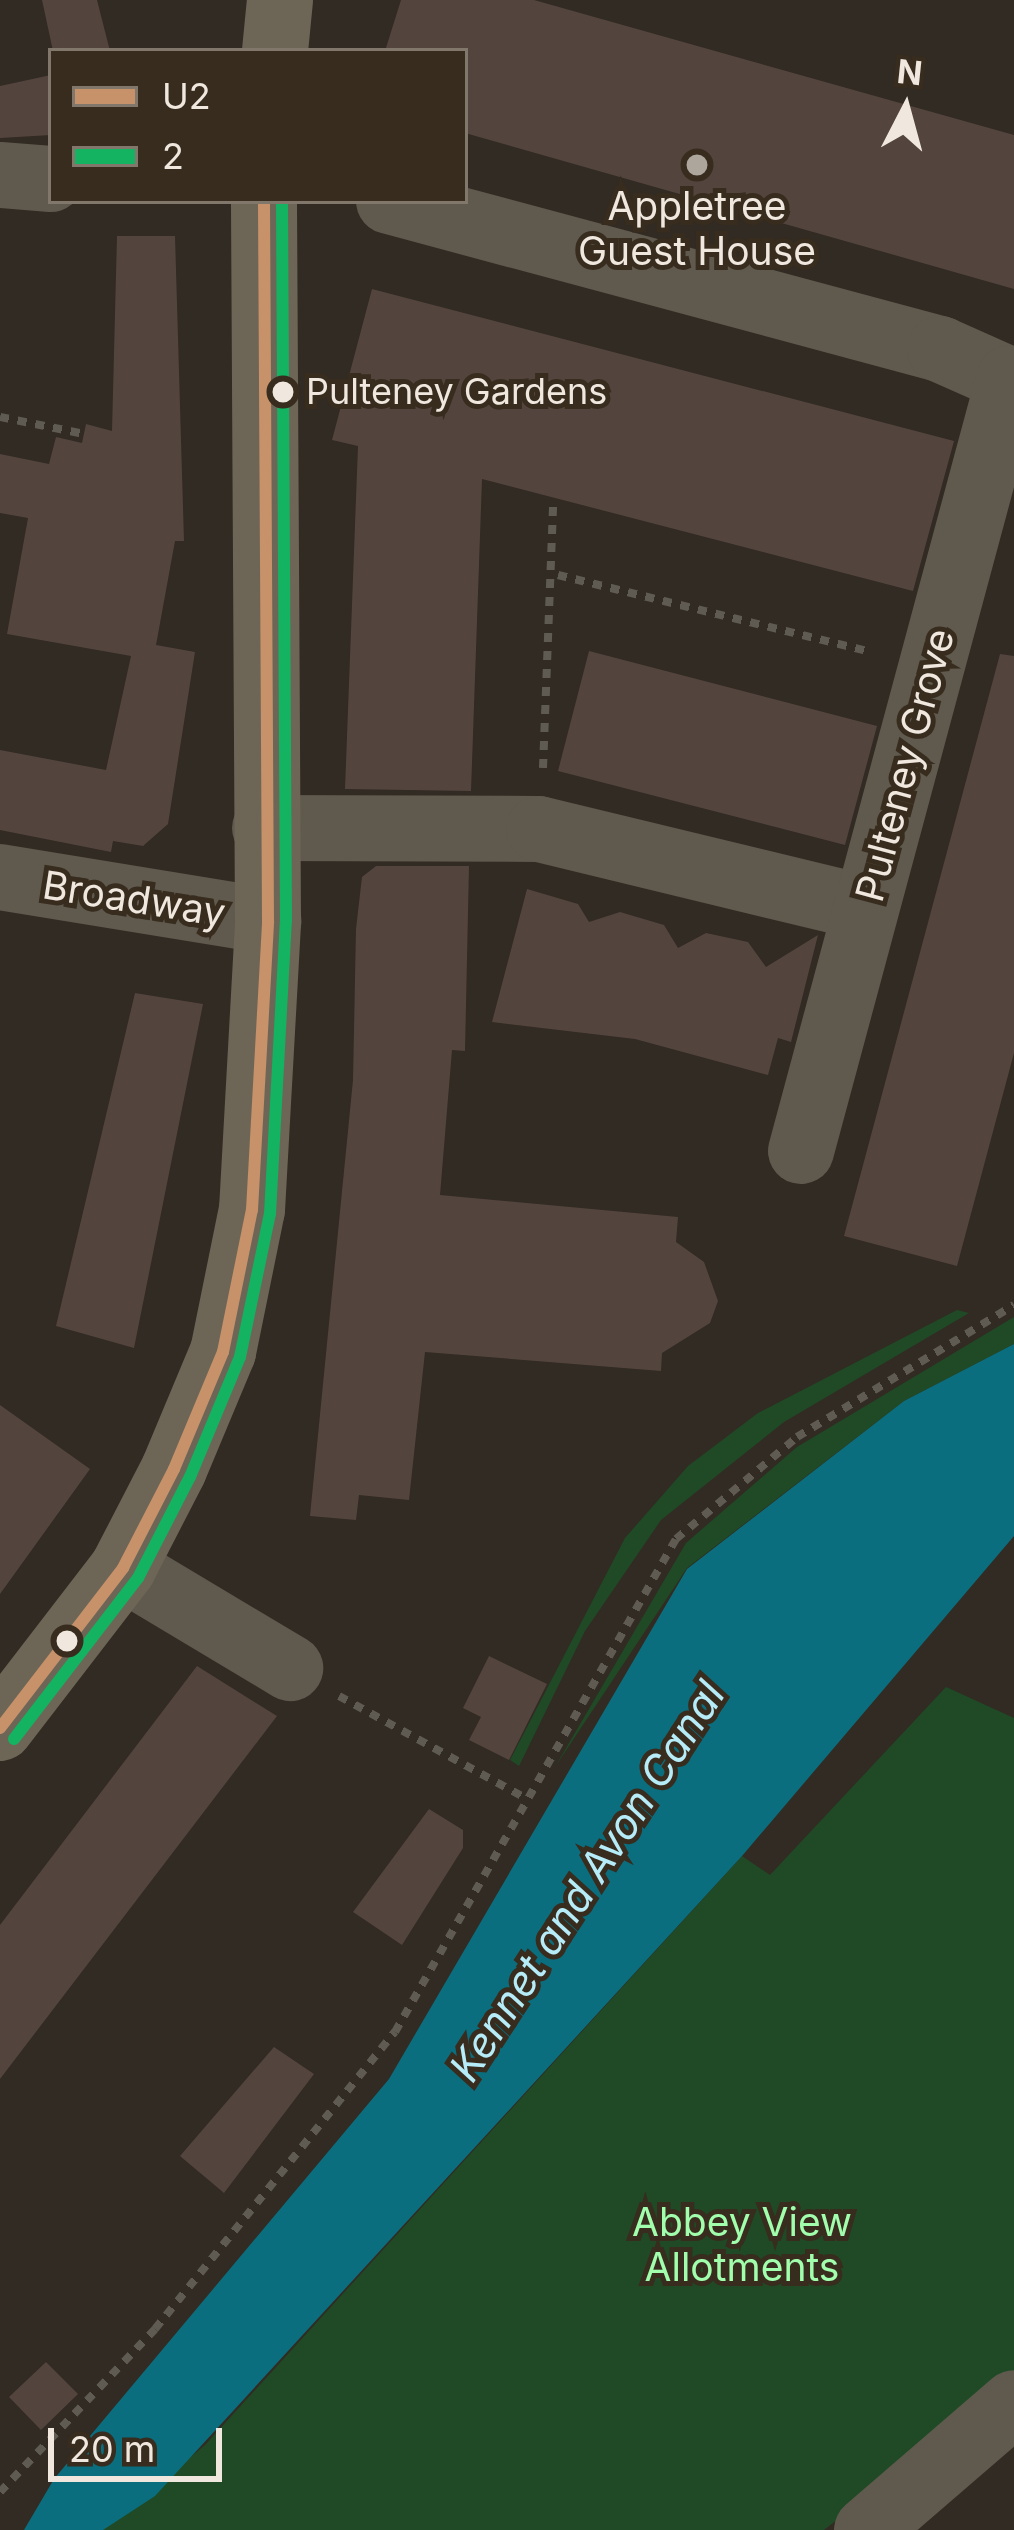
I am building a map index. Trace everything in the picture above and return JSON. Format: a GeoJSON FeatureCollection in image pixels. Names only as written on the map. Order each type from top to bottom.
{"type":"FeatureCollection","features":[{"type":"Feature","properties":{"kind":"highway"},"geometry":{"type":"LineString","coordinates":[[275,48],[280,0]]}},
{"type":"Feature","properties":{"kind":"highway"},"geometry":{"type":"LineString","coordinates":[[0,1728],[122,1568],[223,1352],[252,1210],[268,922],[264,204]]}},
{"type":"Feature","properties":{"kind":"street"},"geometry":{"type":"LineString","coordinates":[[0,175],[48,179]]}},
{"type":"Feature","properties":{"kind":"street"},"geometry":{"type":"LineString","coordinates":[[400,204],[940,349],[1012,380]]}},
{"type":"Feature","properties":{"kind":"street","name":"Pulteney Grove"},"geometry":{"type":"LineString","coordinates":[[801,1151],[1012,380]]}},
{"type":"Feature","properties":{"kind":"street"},"geometry":{"type":"LineString","coordinates":[[265,828],[539,830],[865,908]]}},
{"type":"Feature","properties":{"kind":"street","name":"Broadway"},"geometry":{"type":"LineString","coordinates":[[0,877],[268,922]]}},
{"type":"Feature","properties":{"kind":"street"},"geometry":{"type":"LineString","coordinates":[[122,1568],[290,1668]]}},
{"type":"Feature","properties":{"kind":"street"},"geometry":{"type":"LineString","coordinates":[[867,2530],[1014,2403]]}},
{"type":"Feature","properties":{"kind":"path"},"geometry":{"type":"LineString","coordinates":[[0,417],[84,434]]}},
{"type":"Feature","properties":{"kind":"path"},"geometry":{"type":"LineString","coordinates":[[539,830],[558,575],[553,504]]}},
{"type":"Feature","properties":{"kind":"path"},"geometry":{"type":"LineString","coordinates":[[558,575],[932,667]]}},
{"type":"Feature","properties":{"kind":"path"},"geometry":{"type":"LineString","coordinates":[[0,2492],[103,2389],[348,2097],[676,1539],[797,1437],[1014,1305]]}},
{"type":"Feature","properties":{"kind":"path"},"geometry":{"type":"LineString","coordinates":[[290,1668],[527,1799]]}},
{"type":"Feature","properties":{"kind":"green space"},"geometry":{"type":"Polygon","coordinates":[[[957,1310],[969,1313],[784,1422],[661,1520],[585,1631],[519,1766],[510,1760],[625,1538],[688,1466],[758,1413],[957,1310]]]}},
{"type":"Feature","properties":{"kind":"green space"},"geometry":{"type":"Polygon","coordinates":[[[1014,1317],[1014,1344],[904,1401],[687,1568],[555,1767],[686,1543],[797,1447],[1014,1317]]]}},
{"type":"Feature","properties":{"kind":"green space","name":"Abbey View Allotments"},"geometry":{"type":"Polygon","coordinates":[[[946,1687],[1014,1718],[1014,2380],[824,2530],[103,2530],[205,2445],[742,1856],[770,1875],[946,1687]]]}},
{"type":"Feature","properties":{"kind":"water","name":"Kennet and Avon Canal"},"geometry":{"type":"Polygon","coordinates":[[[1014,1344],[1014,1536],[742,1856],[155,2496],[103,2530],[24,2530],[54,2479],[389,2079],[687,1569],[904,1401],[1014,1344]]]}},
{"type":"Feature","properties":{"kind":"building"},"geometry":{"type":"Polygon","coordinates":[[[42,0],[97,0],[109,48],[52,48],[42,0]]]}},
{"type":"Feature","properties":{"kind":"building"},"geometry":{"type":"Polygon","coordinates":[[[401,0],[534,0],[1014,135],[1014,289],[468,134],[468,48],[386,48],[401,0]]]}},
{"type":"Feature","properties":{"kind":"building"},"geometry":{"type":"Polygon","coordinates":[[[48,76],[48,135],[0,138],[0,86],[48,76]]]}},
{"type":"Feature","properties":{"kind":"building"},"geometry":{"type":"Polygon","coordinates":[[[117,236],[175,236],[184,541],[175,541],[156,645],[195,652],[168,824],[143,846],[113,841],[111,852],[0,830],[0,750],[106,770],[131,656],[7,634],[28,518],[0,513],[0,454],[49,464],[56,437],[82,443],[86,424],[112,431],[117,236]]]}},
{"type":"Feature","properties":{"kind":"building"},"geometry":{"type":"Polygon","coordinates":[[[372,289],[954,441],[913,591],[482,479],[471,791],[345,789],[358,446],[332,440],[372,289]]]}},
{"type":"Feature","properties":{"kind":"building"},"geometry":{"type":"Polygon","coordinates":[[[589,651],[877,726],[845,845],[558,771],[589,651]]]}},
{"type":"Feature","properties":{"kind":"building"},"geometry":{"type":"Polygon","coordinates":[[[1000,654],[1014,656],[1014,1053],[957,1266],[844,1236],[1000,654]]]}},
{"type":"Feature","properties":{"kind":"building"},"geometry":{"type":"Polygon","coordinates":[[[376,866],[469,866],[465,1051],[452,1050],[440,1195],[678,1217],[676,1242],[704,1262],[718,1301],[710,1323],[662,1353],[661,1371],[425,1352],[409,1500],[359,1495],[356,1520],[310,1516],[353,1080],[356,929],[362,877],[376,866]]]}},
{"type":"Feature","properties":{"kind":"building"},"geometry":{"type":"Polygon","coordinates":[[[527,889],[578,904],[589,922],[620,912],[664,925],[678,948],[706,933],[748,942],[766,967],[818,935],[791,1042],[778,1038],[768,1075],[635,1039],[492,1022],[527,889]]]}},
{"type":"Feature","properties":{"kind":"building"},"geometry":{"type":"Polygon","coordinates":[[[135,993],[203,1004],[134,1348],[56,1326],[135,993]]]}},
{"type":"Feature","properties":{"kind":"building"},"geometry":{"type":"Polygon","coordinates":[[[0,1405],[90,1469],[0,1594],[0,1405]]]}},
{"type":"Feature","properties":{"kind":"building"},"geometry":{"type":"Polygon","coordinates":[[[489,1656],[547,1684],[509,1760],[469,1740],[481,1717],[463,1708],[489,1656]]]}},
{"type":"Feature","properties":{"kind":"building"},"geometry":{"type":"Polygon","coordinates":[[[197,1666],[277,1716],[0,2079],[0,1925],[197,1666]]]}},
{"type":"Feature","properties":{"kind":"building"},"geometry":{"type":"Polygon","coordinates":[[[429,1809],[463,1830],[463,1848],[402,1945],[353,1912],[429,1809]]]}},
{"type":"Feature","properties":{"kind":"building"},"geometry":{"type":"Polygon","coordinates":[[[274,2047],[314,2074],[224,2193],[180,2156],[274,2047]]]}},
{"type":"Feature","properties":{"kind":"building"},"geometry":{"type":"Polygon","coordinates":[[[46,2362],[78,2394],[41,2430],[9,2397],[46,2362]]]}},
{"type":"Feature","properties":{"kind":"transit line","name":"U2"},"geometry":{"type":"LineString","coordinates":[[0,1728],[123,1568],[174,1469],[223,1352],[252,1210],[268,921],[264,204]]}},
{"type":"Feature","properties":{"kind":"transit line","name":"2"},"geometry":{"type":"LineString","coordinates":[[14,1739],[138,1578],[190,1477],[240,1357],[270,1214],[286,921],[282,204]]}},
{"type":"Feature","properties":{"kind":"place","name":"Appletree Guest House"},"geometry":{"type":"Point","coordinates":[697,165]}},
{"type":"Feature","properties":{"kind":"place","name":"Pulteney Gardens"},"geometry":{"type":"Point","coordinates":[283,392]}}]}
